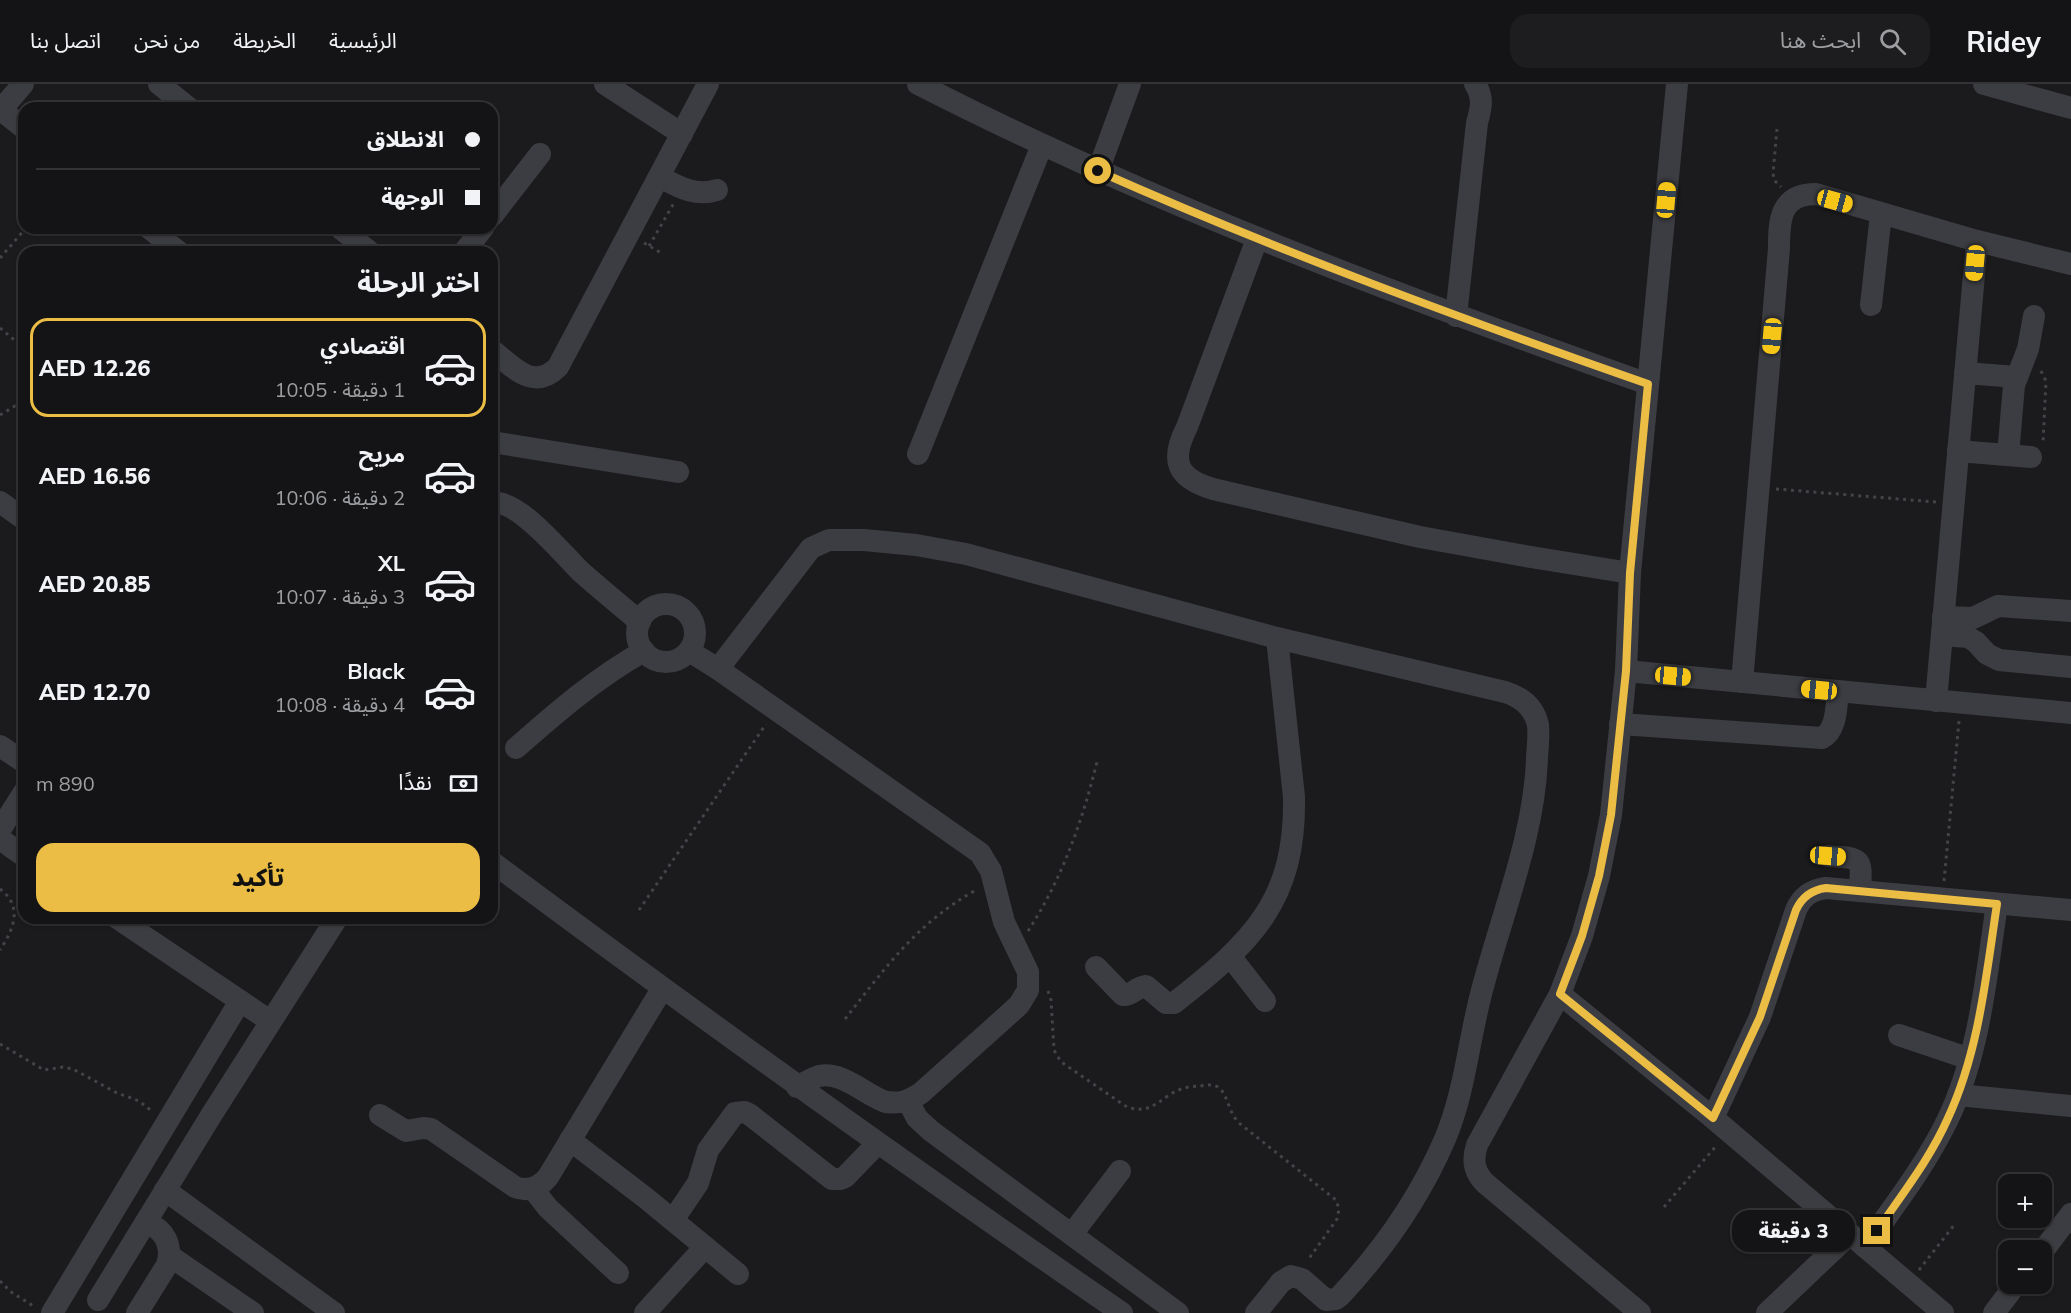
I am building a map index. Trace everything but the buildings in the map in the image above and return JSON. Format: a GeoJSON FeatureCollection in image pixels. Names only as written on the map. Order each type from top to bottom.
{"type":"FeatureCollection","features":[{"type":"Feature","properties":{"kind":"street"},"geometry":{"type":"LineString","coordinates":[[18,124],[0,110],[23,84]]}},
{"type":"Feature","properties":{"kind":"street"},"geometry":{"type":"LineString","coordinates":[[159,84],[182,102]]}},
{"type":"Feature","properties":{"kind":"street"},"geometry":{"type":"LineString","coordinates":[[605,84],[682,134]]}},
{"type":"Feature","properties":{"kind":"street"},"geometry":{"type":"LineString","coordinates":[[498,355],[522,374],[530,377],[545,376],[558,367],[708,84]]}},
{"type":"Feature","properties":{"kind":"street"},"geometry":{"type":"LineString","coordinates":[[918,84],[948,91],[1041,145],[1257,239],[1455,316],[1648,384]]}},
{"type":"Feature","properties":{"kind":"street"},"geometry":{"type":"LineString","coordinates":[[1098,171],[1130,84]]}},
{"type":"Feature","properties":{"kind":"street"},"geometry":{"type":"LineString","coordinates":[[1461,84],[1472,100],[1477,123]]}},
{"type":"Feature","properties":{"kind":"street"},"geometry":{"type":"LineString","coordinates":[[1455,316],[1477,123],[1482,108],[1481,98],[1474,84]]}},
{"type":"Feature","properties":{"kind":"street"},"geometry":{"type":"LineString","coordinates":[[1640,1313],[1485,1183],[1476,1170],[1474,1153],[1560,994],[1582,936],[1599,876],[1611,815],[1626,671],[1630,573],[1677,84]]}},
{"type":"Feature","properties":{"kind":"street"},"geometry":{"type":"LineString","coordinates":[[1984,84],[2071,108]]}},
{"type":"Feature","properties":{"kind":"street"},"geometry":{"type":"LineString","coordinates":[[918,454],[1041,145]]}},
{"type":"Feature","properties":{"kind":"street"},"geometry":{"type":"LineString","coordinates":[[498,208],[540,154]]}},
{"type":"Feature","properties":{"kind":"street"},"geometry":{"type":"LineString","coordinates":[[660,177],[682,189],[703,193],[717,190]]}},
{"type":"Feature","properties":{"kind":"street"},"geometry":{"type":"LineString","coordinates":[[1742,682],[1780,218],[1790,202],[1806,194],[1816,194],[1977,241],[2071,264]]}},
{"type":"Feature","properties":{"kind":"street"},"geometry":{"type":"LineString","coordinates":[[1779,248],[1788,226],[1800,211],[1817,202],[1835,201]]}},
{"type":"Feature","properties":{"kind":"street"},"geometry":{"type":"LineString","coordinates":[[1871,305],[1881,214]]}},
{"type":"Feature","properties":{"kind":"street"},"geometry":{"type":"LineString","coordinates":[[156,234],[172,246]]}},
{"type":"Feature","properties":{"kind":"street"},"geometry":{"type":"LineString","coordinates":[[348,234],[362,246]]}},
{"type":"Feature","properties":{"kind":"street"},"geometry":{"type":"LineString","coordinates":[[469,246],[478,234]]}},
{"type":"Feature","properties":{"kind":"street"},"geometry":{"type":"LineString","coordinates":[[1257,239],[1187,427],[1179,441],[1178,461],[1188,479],[1197,485],[1420,537],[1630,573]]}},
{"type":"Feature","properties":{"kind":"street"},"geometry":{"type":"LineString","coordinates":[[1936,701],[1977,241]]}},
{"type":"Feature","properties":{"kind":"street"},"geometry":{"type":"LineString","coordinates":[[1958,451],[2019,456],[2013,393],[2028,349],[2034,316]]}},
{"type":"Feature","properties":{"kind":"street"},"geometry":{"type":"LineString","coordinates":[[1965,373],[2019,371]]}},
{"type":"Feature","properties":{"kind":"street"},"geometry":{"type":"LineString","coordinates":[[498,443],[678,472]]}},
{"type":"Feature","properties":{"kind":"street"},"geometry":{"type":"LineString","coordinates":[[0,502],[18,515]]}},
{"type":"Feature","properties":{"kind":"street"},"geometry":{"type":"LineString","coordinates":[[498,504],[504,504],[541,530],[579,570],[640,622]]}},
{"type":"Feature","properties":{"kind":"street"},"geometry":{"type":"LineString","coordinates":[[718,669],[804,555],[819,543],[839,538],[890,541],[966,554],[1277,638],[1513,694],[1521,698],[1533,711],[1538,728],[1537,769],[1528,822],[1480,998],[1461,1092],[1444,1140],[1430,1170],[1400,1221],[1370,1262],[1340,1296],[1326,1300],[1297,1277],[1291,1276],[1286,1278],[1256,1313]]}},
{"type":"Feature","properties":{"kind":"street"},"geometry":{"type":"LineString","coordinates":[[665,603],[683,609],[689,616],[695,634],[689,651],[677,661],[669,663],[655,660],[644,651],[638,638],[640,622],[650,609],[657,605],[665,603]]}},
{"type":"Feature","properties":{"kind":"street"},"geometry":{"type":"LineString","coordinates":[[1943,626],[1978,616],[1998,606],[2071,611]]}},
{"type":"Feature","properties":{"kind":"street"},"geometry":{"type":"LineString","coordinates":[[1976,642],[1978,616]]}},
{"type":"Feature","properties":{"kind":"street"},"geometry":{"type":"LineString","coordinates":[[1943,626],[1976,642],[1987,654],[1999,660],[2071,666]]}},
{"type":"Feature","properties":{"kind":"street"},"geometry":{"type":"LineString","coordinates":[[1096,967],[1123,995],[1146,986],[1170,1004],[1230,956],[1264,918],[1286,872],[1292,847],[1294,796],[1277,638]]}},
{"type":"Feature","properties":{"kind":"street"},"geometry":{"type":"LineString","coordinates":[[516,748],[580,693],[644,651]]}},
{"type":"Feature","properties":{"kind":"street"},"geometry":{"type":"LineString","coordinates":[[689,651],[971,847],[986,862],[999,908],[1016,950],[1028,972],[1028,990],[1019,1005],[921,1093],[908,1101],[894,1104],[886,1102],[840,1078],[830,1076],[820,1076],[797,1087]]}},
{"type":"Feature","properties":{"kind":"street"},"geometry":{"type":"LineString","coordinates":[[1626,671],[2071,713]]}},
{"type":"Feature","properties":{"kind":"street"},"geometry":{"type":"LineString","coordinates":[[1620,724],[1822,738],[1827,735],[1832,726],[1838,692]]}},
{"type":"Feature","properties":{"kind":"street"},"geometry":{"type":"LineString","coordinates":[[0,746],[18,758]]}},
{"type":"Feature","properties":{"kind":"street"},"geometry":{"type":"LineString","coordinates":[[0,830],[18,802]]}},
{"type":"Feature","properties":{"kind":"street"},"geometry":{"type":"LineString","coordinates":[[0,840],[18,852]]}},
{"type":"Feature","properties":{"kind":"street"},"geometry":{"type":"LineString","coordinates":[[1828,856],[1852,857],[1859,861],[1860,891]]}},
{"type":"Feature","properties":{"kind":"street"},"geometry":{"type":"LineString","coordinates":[[498,866],[797,1087],[1122,1313]]}},
{"type":"Feature","properties":{"kind":"street"},"geometry":{"type":"LineString","coordinates":[[1721,1124],[1799,903],[1810,892],[1818,889],[1860,891],[2071,910]]}},
{"type":"Feature","properties":{"kind":"street"},"geometry":{"type":"LineString","coordinates":[[1767,1313],[1858,1241],[1923,1165],[1936,1142],[1958,1095],[1970,1059],[1980,1014],[1997,904]]}},
{"type":"Feature","properties":{"kind":"street"},"geometry":{"type":"LineString","coordinates":[[126,924],[270,1021]]}},
{"type":"Feature","properties":{"kind":"street"},"geometry":{"type":"LineString","coordinates":[[98,1300],[270,1021],[333,924]]}},
{"type":"Feature","properties":{"kind":"street"},"geometry":{"type":"LineString","coordinates":[[1230,956],[1265,1000]]}},
{"type":"Feature","properties":{"kind":"street"},"geometry":{"type":"LineString","coordinates":[[380,1115],[406,1131],[420,1128],[431,1129],[515,1187],[533,1188],[544,1182],[662,989]]}},
{"type":"Feature","properties":{"kind":"street"},"geometry":{"type":"LineString","coordinates":[[1560,994],[1721,1124],[1943,1313]]}},
{"type":"Feature","properties":{"kind":"street"},"geometry":{"type":"LineString","coordinates":[[44,1310],[166,1124],[240,1001]]}},
{"type":"Feature","properties":{"kind":"street"},"geometry":{"type":"LineString","coordinates":[[1899,1035],[1970,1059]]}},
{"type":"Feature","properties":{"kind":"street"},"geometry":{"type":"LineString","coordinates":[[1958,1095],[2071,1106]]}},
{"type":"Feature","properties":{"kind":"street"},"geometry":{"type":"LineString","coordinates":[[908,1101],[917,1118],[931,1131],[1178,1313]]}},
{"type":"Feature","properties":{"kind":"street"},"geometry":{"type":"LineString","coordinates":[[672,1220],[698,1183],[708,1150],[735,1113],[740,1111],[749,1114],[832,1179],[845,1177],[877,1144]]}},
{"type":"Feature","properties":{"kind":"street"},"geometry":{"type":"LineString","coordinates":[[570,1140],[622,1179],[738,1274]]}},
{"type":"Feature","properties":{"kind":"street"},"geometry":{"type":"LineString","coordinates":[[1072,1234],[1120,1171]]}},
{"type":"Feature","properties":{"kind":"street"},"geometry":{"type":"LineString","coordinates":[[533,1188],[548,1208],[618,1273]]}},
{"type":"Feature","properties":{"kind":"street"},"geometry":{"type":"LineString","coordinates":[[165,1191],[334,1313]]}},
{"type":"Feature","properties":{"kind":"street"},"geometry":{"type":"LineString","coordinates":[[2051,1240],[2071,1214]]}},
{"type":"Feature","properties":{"kind":"street"},"geometry":{"type":"LineString","coordinates":[[137,1313],[167,1265],[170,1256],[167,1238],[162,1231],[146,1222]]}},
{"type":"Feature","properties":{"kind":"street"},"geometry":{"type":"LineString","coordinates":[[645,1313],[705,1247]]}},
{"type":"Feature","properties":{"kind":"street"},"geometry":{"type":"LineString","coordinates":[[170,1256],[253,1313]]}},
{"type":"Feature","properties":{"kind":"street"},"geometry":{"type":"LineString","coordinates":[[1994,1313],[2008,1294]]}},
{"type":"Feature","properties":{"kind":"path"},"geometry":{"type":"LineString","coordinates":[[1777,129],[1773,177],[1778,186],[1798,197]]}},
{"type":"Feature","properties":{"kind":"path"},"geometry":{"type":"LineString","coordinates":[[650,246],[682,189]]}},
{"type":"Feature","properties":{"kind":"path"},"geometry":{"type":"LineString","coordinates":[[0,258],[21,234]]}},
{"type":"Feature","properties":{"kind":"path"},"geometry":{"type":"LineString","coordinates":[[0,328],[18,343]]}},
{"type":"Feature","properties":{"kind":"path"},"geometry":{"type":"LineString","coordinates":[[2019,371],[2041,370],[2046,381],[2042,458],[2019,456]]}},
{"type":"Feature","properties":{"kind":"path"},"geometry":{"type":"LineString","coordinates":[[0,415],[18,406]]}},
{"type":"Feature","properties":{"kind":"path"},"geometry":{"type":"LineString","coordinates":[[1759,488],[1953,503]]}},
{"type":"Feature","properties":{"kind":"path"},"geometry":{"type":"LineString","coordinates":[[639,910],[776,710]]}},
{"type":"Feature","properties":{"kind":"path"},"geometry":{"type":"LineString","coordinates":[[1943,898],[1959,721]]}},
{"type":"Feature","properties":{"kind":"path"},"geometry":{"type":"LineString","coordinates":[[1016,950],[1066,860],[1089,796],[1097,762]]}},
{"type":"Feature","properties":{"kind":"path"},"geometry":{"type":"LineString","coordinates":[[845,1018],[888,963],[923,927],[956,902],[993,882]]}},
{"type":"Feature","properties":{"kind":"path"},"geometry":{"type":"LineString","coordinates":[[0,889],[9,898],[14,914],[13,928],[0,950]]}},
{"type":"Feature","properties":{"kind":"path"},"geometry":{"type":"LineString","coordinates":[[1028,972],[1042,982],[1049,994],[1054,1049],[1064,1064],[1127,1107],[1134,1109],[1149,1109],[1175,1092],[1190,1086],[1210,1085],[1218,1088],[1225,1095],[1230,1113],[1239,1123],[1335,1200],[1339,1209],[1337,1220],[1297,1277]]}},
{"type":"Feature","properties":{"kind":"path"},"geometry":{"type":"LineString","coordinates":[[0,1044],[40,1069],[48,1071],[68,1068],[115,1092],[140,1101],[166,1124]]}},
{"type":"Feature","properties":{"kind":"path"},"geometry":{"type":"LineString","coordinates":[[1664,1207],[1721,1124]]}},
{"type":"Feature","properties":{"kind":"path"},"geometry":{"type":"LineString","coordinates":[[1908,1284],[1955,1224]]}},
{"type":"Feature","properties":{"kind":"path"},"geometry":{"type":"LineString","coordinates":[[0,1281],[6,1288],[44,1310]]}},
{"type":"Feature","properties":{"kind":"route"},"geometry":{"type":"LineString","coordinates":[[1098,171],[1257,239],[1354,277],[1455,316],[1648,384],[1630,573],[1626,671],[1611,815],[1599,876],[1582,936],[1560,994],[1713,1118],[1760,1017],[1799,903],[1810,892],[1826,888],[1997,904],[1975,1042],[1958,1095],[1923,1165],[1877,1231]]}}]}
